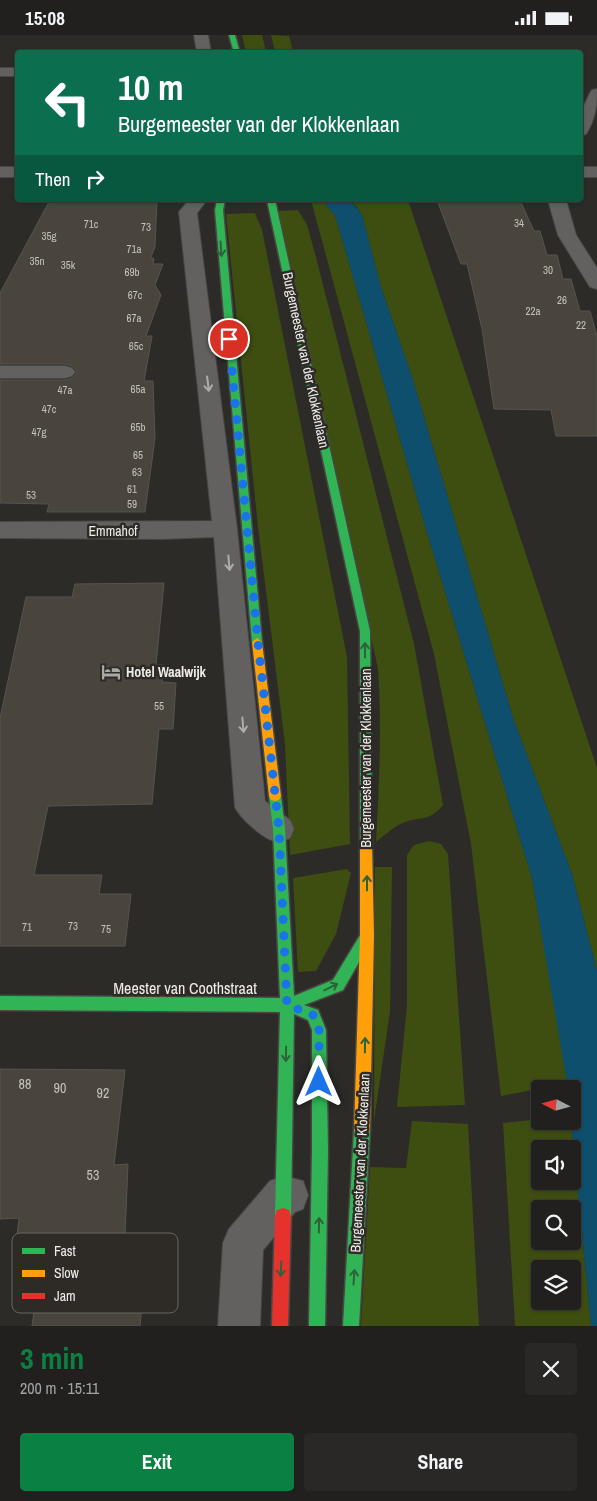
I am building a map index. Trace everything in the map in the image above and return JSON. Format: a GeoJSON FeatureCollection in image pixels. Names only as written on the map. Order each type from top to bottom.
{"type":"FeatureCollection","features":[{"type":"Feature","properties":{"kind":"main road"},"geometry":{"type":"LineString","coordinates":[[232,35],[236,50]]}},
{"type":"Feature","properties":{"kind":"main road"},"geometry":{"type":"LineString","coordinates":[[221,202],[219,211],[224,282],[258,643],[279,829],[287,1005],[301,1195],[317,1326]]}},
{"type":"Feature","properties":{"kind":"main road","name":"Burgemeester van der Klokkenlaan"},"geometry":{"type":"LineString","coordinates":[[271,202],[365,631],[367,935],[362,1151],[351,1326]]}},
{"type":"Feature","properties":{"kind":"main road","name":"Meester van Coothstraat"},"geometry":{"type":"LineString","coordinates":[[0,1003],[287,1005],[338,985],[367,935]]}},
{"type":"Feature","properties":{"kind":"main road"},"geometry":{"type":"LineString","coordinates":[[280,1326],[301,1195],[319,1030],[313,1015],[287,1005]]}},
{"type":"Feature","properties":{"kind":"street"},"geometry":{"type":"LineString","coordinates":[[202,35],[204,50]]}},
{"type":"Feature","properties":{"kind":"street"},"geometry":{"type":"LineString","coordinates":[[0,72],[15,72]]}},
{"type":"Feature","properties":{"kind":"street"},"geometry":{"type":"LineString","coordinates":[[583,124],[597,93]]}},
{"type":"Feature","properties":{"kind":"street"},"geometry":{"type":"LineString","coordinates":[[0,172],[15,172]]}},
{"type":"Feature","properties":{"kind":"street"},"geometry":{"type":"LineString","coordinates":[[583,172],[597,172]]}},
{"type":"Feature","properties":{"kind":"street"},"geometry":{"type":"LineString","coordinates":[[196,202],[188,212],[225,529],[250,807],[279,829]]}},
{"type":"Feature","properties":{"kind":"street"},"geometry":{"type":"LineString","coordinates":[[557,202],[567,235],[597,283]]}},
{"type":"Feature","properties":{"kind":"street"},"geometry":{"type":"LineString","coordinates":[[0,372],[64,372]]}},
{"type":"Feature","properties":{"kind":"street","name":"Emmahof"},"geometry":{"type":"LineString","coordinates":[[0,530],[162,531],[225,529]]}},
{"type":"Feature","properties":{"kind":"street"},"geometry":{"type":"LineString","coordinates":[[239,1326],[243,1243],[301,1195]]}},
{"type":"Feature","properties":{"kind":"green space"},"geometry":{"type":"Polygon","coordinates":[[[242,35],[262,35],[266,50],[246,50],[242,35]]]}},
{"type":"Feature","properties":{"kind":"green space"},"geometry":{"type":"Polygon","coordinates":[[[271,35],[289,36],[292,50],[275,50],[271,35]]]}},
{"type":"Feature","properties":{"kind":"green space"},"geometry":{"type":"Polygon","coordinates":[[[312,202],[326,202],[325,204],[335,215],[426,529],[532,878],[567,1080],[531,1080],[531,1090],[501,1096],[471,844],[434,654],[312,202]]]}},
{"type":"Feature","properties":{"kind":"green space"},"geometry":{"type":"Polygon","coordinates":[[[351,202],[409,202],[597,768],[597,971],[572,874],[514,721],[413,380],[381,287],[362,215],[351,202]]]}},
{"type":"Feature","properties":{"kind":"green space"},"geometry":{"type":"Polygon","coordinates":[[[298,210],[307,225],[316,257],[414,644],[443,805],[434,814],[426,818],[411,820],[397,826],[376,842],[380,734],[378,669],[278,211],[298,210]]]}},
{"type":"Feature","properties":{"kind":"green space"},"geometry":{"type":"Polygon","coordinates":[[[255,213],[262,230],[347,657],[350,844],[290,855],[285,744],[258,527],[226,214],[255,213]]]}},
{"type":"Feature","properties":{"kind":"green space"},"geometry":{"type":"Polygon","coordinates":[[[429,841],[441,844],[448,854],[465,1105],[397,1107],[407,1005],[407,855],[414,845],[429,841]]]}},
{"type":"Feature","properties":{"kind":"green space"},"geometry":{"type":"Polygon","coordinates":[[[375,867],[392,867],[390,1011],[374,1121],[375,867]]]}},
{"type":"Feature","properties":{"kind":"green space"},"geometry":{"type":"Polygon","coordinates":[[[347,869],[351,873],[336,934],[316,971],[298,972],[293,878],[347,869]]]}},
{"type":"Feature","properties":{"kind":"green space"},"geometry":{"type":"Polygon","coordinates":[[[531,1120],[531,1130],[572,1130],[573,1140],[531,1140],[531,1190],[578,1190],[579,1200],[531,1200],[531,1250],[581,1250],[581,1224],[591,1326],[515,1326],[503,1123],[531,1120]]]}},
{"type":"Feature","properties":{"kind":"green space"},"geometry":{"type":"Polygon","coordinates":[[[412,1121],[468,1124],[479,1326],[361,1326],[370,1167],[406,1168],[412,1121]]]}},
{"type":"Feature","properties":{"kind":"water"},"geometry":{"type":"Polygon","coordinates":[[[326,202],[350,202],[355,205],[362,215],[381,287],[413,380],[514,721],[572,874],[597,971],[597,1326],[591,1326],[581,1224],[581,1200],[579,1200],[578,1190],[581,1190],[581,1140],[573,1140],[572,1130],[581,1130],[581,1080],[566,1080],[532,878],[426,529],[335,215],[325,204],[326,202]]]}},
{"type":"Feature","properties":{"kind":"building"},"geometry":{"type":"Polygon","coordinates":[[[49,202],[157,202],[155,247],[151,257],[154,259],[153,264],[163,264],[155,285],[161,295],[146,336],[152,336],[144,381],[153,381],[155,438],[145,512],[47,512],[49,504],[0,503],[0,380],[65,380],[73,378],[77,372],[73,366],[65,364],[0,364],[0,293],[49,202]]]}},
{"type":"Feature","properties":{"kind":"building"},"geometry":{"type":"Polygon","coordinates":[[[438,202],[521,202],[534,231],[540,231],[547,255],[557,255],[563,279],[571,279],[580,311],[590,311],[597,336],[597,436],[556,436],[551,410],[494,409],[482,329],[467,264],[461,264],[438,202]]]}},
{"type":"Feature","properties":{"kind":"building"},"geometry":{"type":"Polygon","coordinates":[[[164,583],[156,665],[164,665],[162,682],[176,683],[173,729],[159,729],[152,804],[48,806],[34,875],[102,875],[99,894],[131,894],[125,946],[0,946],[0,718],[26,597],[72,597],[75,584],[164,583]]]}},
{"type":"Feature","properties":{"kind":"building"},"geometry":{"type":"Polygon","coordinates":[[[0,1069],[125,1070],[114,1165],[128,1164],[125,1233],[17,1233],[19,1218],[0,1219],[0,1069]]]}},
{"type":"Feature","properties":{"kind":"building"},"geometry":{"type":"Polygon","coordinates":[[[34,1313],[141,1313],[140,1326],[32,1326],[34,1313]]]}},
{"type":"Feature","properties":{"kind":"traffic: fast"},"geometry":{"type":"LineString","coordinates":[[232,35],[236,50]]}},
{"type":"Feature","properties":{"kind":"traffic: fast"},"geometry":{"type":"LineString","coordinates":[[221,202],[219,210],[257,642]]}},
{"type":"Feature","properties":{"kind":"traffic: fast"},"geometry":{"type":"LineString","coordinates":[[271,202],[365,631],[366,844]]}},
{"type":"Feature","properties":{"kind":"traffic: fast"},"geometry":{"type":"LineString","coordinates":[[275,796],[279,829],[287,1005],[283,1216]]}},
{"type":"Feature","properties":{"kind":"traffic: fast"},"geometry":{"type":"LineString","coordinates":[[0,1003],[287,1005],[338,985],[367,936]]}},
{"type":"Feature","properties":{"kind":"traffic: fast"},"geometry":{"type":"LineString","coordinates":[[287,1005],[313,1015],[319,1030],[320,1151],[317,1326]]}},
{"type":"Feature","properties":{"kind":"traffic: fast"},"geometry":{"type":"LineString","coordinates":[[351,1326],[362,1130]]}},
{"type":"Feature","properties":{"kind":"traffic: slow"},"geometry":{"type":"LineString","coordinates":[[257,642],[275,796]]}},
{"type":"Feature","properties":{"kind":"traffic: slow"},"geometry":{"type":"LineString","coordinates":[[362,1130],[367,935],[366,844]]}},
{"type":"Feature","properties":{"kind":"traffic: jam"},"geometry":{"type":"LineString","coordinates":[[280,1326],[283,1216]]}},
{"type":"Feature","properties":{"kind":"place","name":"Hotel Waalwijk"},"geometry":{"type":"Point","coordinates":[111,672]}},
{"type":"Feature","properties":{"kind":"route"},"geometry":{"type":"LineString","coordinates":[[229,339],[258,643],[279,829],[287,1005],[313,1015],[319,1030],[319,1082]]}}]}
